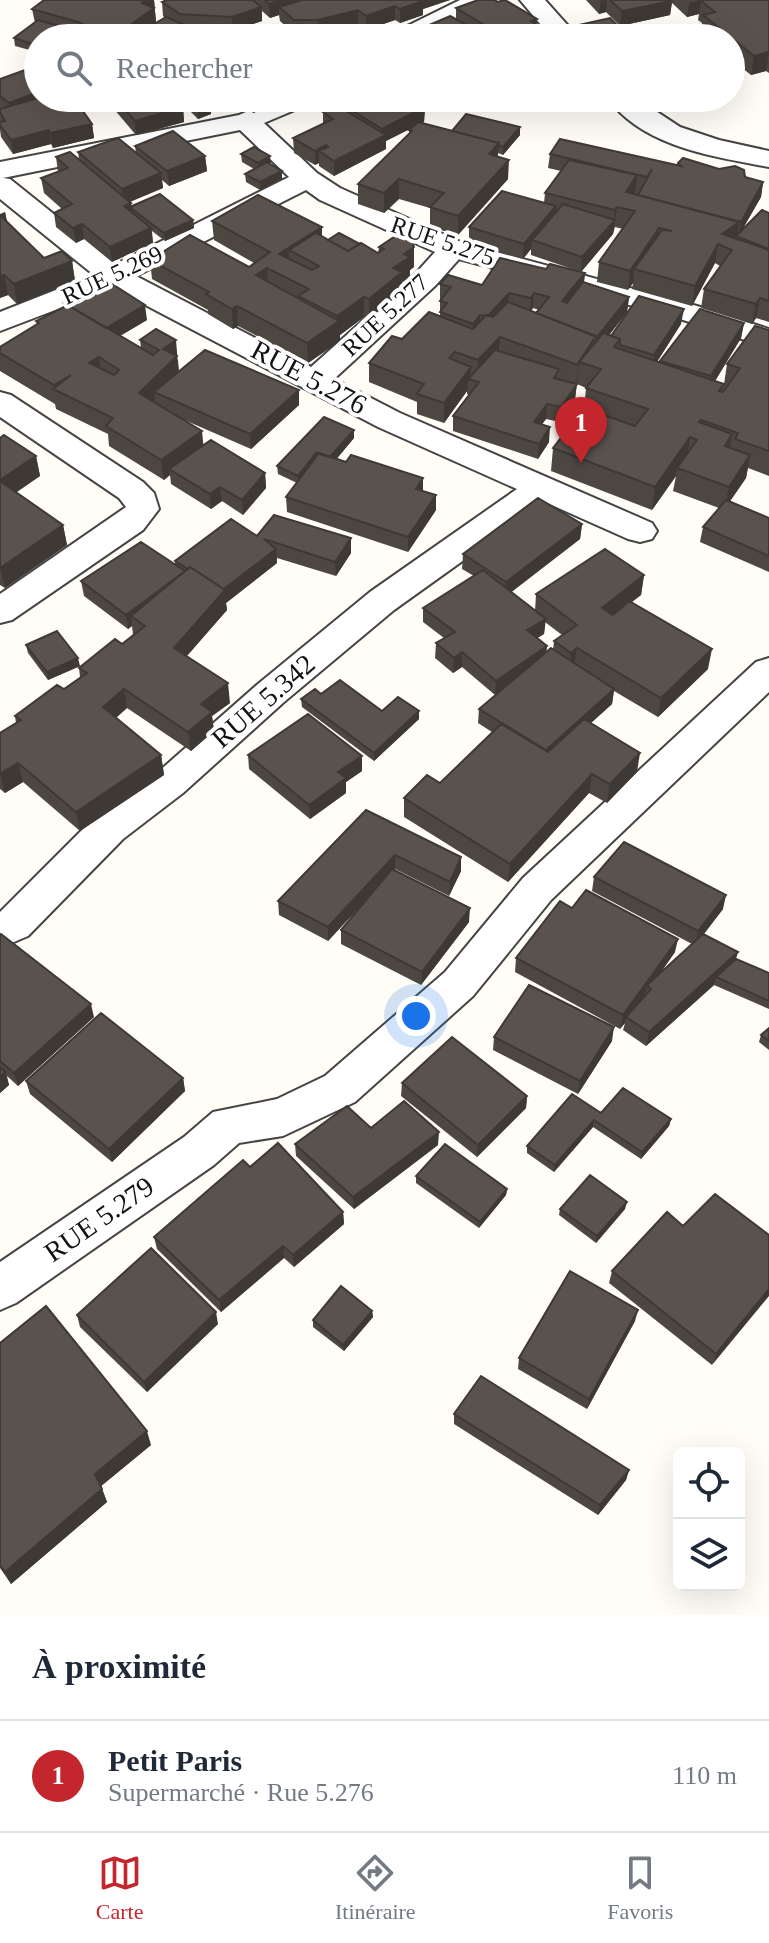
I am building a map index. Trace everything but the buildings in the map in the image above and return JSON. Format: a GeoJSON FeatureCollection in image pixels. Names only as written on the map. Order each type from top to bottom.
{"type":"FeatureCollection","features":[{"type":"Feature","properties":{"kind":"street"},"geometry":{"type":"LineString","coordinates":[[428,24],[483,0]]}},
{"type":"Feature","properties":{"kind":"street"},"geometry":{"type":"LineString","coordinates":[[532,0],[553,24]]}},
{"type":"Feature","properties":{"kind":"street"},"geometry":{"type":"LineString","coordinates":[[0,170],[246,121],[267,112]]}},
{"type":"Feature","properties":{"kind":"street"},"geometry":{"type":"LineString","coordinates":[[633,112],[682,138],[769,159]]}},
{"type":"Feature","properties":{"kind":"street","name":"RUE 5.275"},"geometry":{"type":"LineString","coordinates":[[246,121],[307,179],[356,208],[453,249],[672,308],[769,339]]}},
{"type":"Feature","properties":{"kind":"street","name":"RUE 5.269"},"geometry":{"type":"LineString","coordinates":[[0,322],[84,291],[307,179]]}},
{"type":"Feature","properties":{"kind":"street","name":"RUE 5.276"},"geometry":{"type":"LineString","coordinates":[[0,185],[113,276],[389,420],[640,531]]}},
{"type":"Feature","properties":{"kind":"street","name":"RUE 5.277"},"geometry":{"type":"LineString","coordinates":[[315,380],[426,279],[453,249]]}},
{"type":"Feature","properties":{"kind":"street"},"geometry":{"type":"LineString","coordinates":[[0,402],[131,490],[142,501],[143,509],[131,522],[0,611]]}},
{"type":"Feature","properties":{"kind":"street","name":"RUE 5.342"},"geometry":{"type":"LineString","coordinates":[[0,932],[14,924],[109,828],[170,783],[271,693],[382,601],[542,488]]}},
{"type":"Feature","properties":{"kind":"street","name":"RUE 5.279"},"geometry":{"type":"LineString","coordinates":[[0,1288],[199,1151],[228,1126],[283,1117],[340,1089],[459,984],[537,889],[769,671]]}},
{"type":"Feature","properties":{"kind":"place","name":"Petit Paris"},"geometry":{"type":"Point","coordinates":[581,463]}}]}
